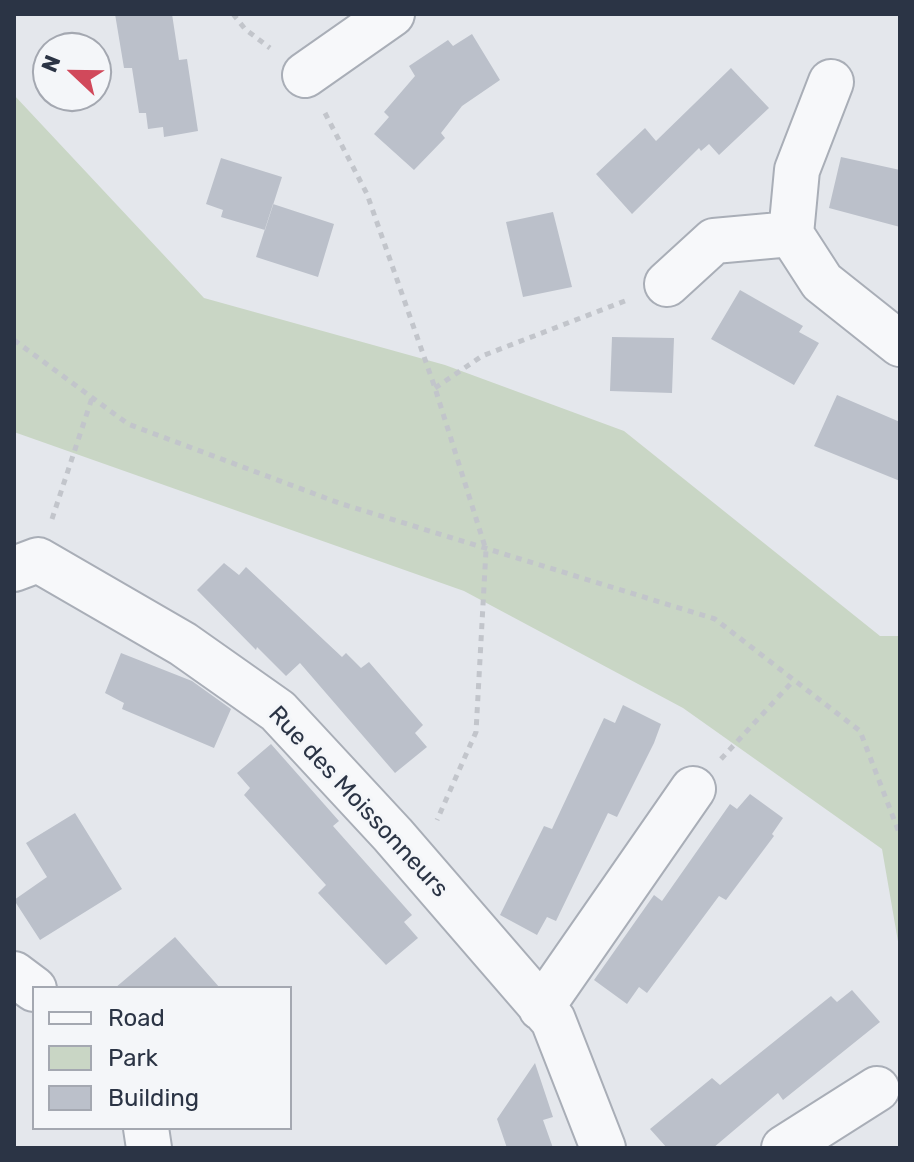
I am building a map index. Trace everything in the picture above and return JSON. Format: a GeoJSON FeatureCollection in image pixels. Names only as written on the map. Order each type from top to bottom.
{"type":"FeatureCollection","features":[{"type":"Feature","properties":{"kind":"street"},"geometry":{"type":"LineString","coordinates":[[305,75],[392,14]]}},
{"type":"Feature","properties":{"kind":"street"},"geometry":{"type":"LineString","coordinates":[[831,82],[797,170],[791,234],[822,282],[900,344]]}},
{"type":"Feature","properties":{"kind":"street"},"geometry":{"type":"LineString","coordinates":[[667,284],[714,241],[791,234]]}},
{"type":"Feature","properties":{"kind":"street","name":"Rue des Moissonneurs"},"geometry":{"type":"LineString","coordinates":[[26,565],[183,644],[278,711],[417,863],[553,1020],[603,1148]]}},
{"type":"Feature","properties":{"kind":"street"},"geometry":{"type":"LineString","coordinates":[[541,1008],[693,789]]}},
{"type":"Feature","properties":{"kind":"street"},"geometry":{"type":"LineString","coordinates":[[14,974],[32,988]]}},
{"type":"Feature","properties":{"kind":"street"},"geometry":{"type":"LineString","coordinates":[[784,1148],[877,1089]]}},
{"type":"Feature","properties":{"kind":"path"},"geometry":{"type":"LineString","coordinates":[[233,14],[245,29],[305,75],[367,194],[435,388],[486,550],[476,732],[417,863]]}},
{"type":"Feature","properties":{"kind":"path"},"geometry":{"type":"LineString","coordinates":[[435,388],[482,356],[667,284]]}},
{"type":"Feature","properties":{"kind":"path"},"geometry":{"type":"LineString","coordinates":[[14,340],[128,424],[339,503],[715,619],[860,731],[900,835]]}},
{"type":"Feature","properties":{"kind":"path"},"geometry":{"type":"LineString","coordinates":[[26,565],[92,398]]}},
{"type":"Feature","properties":{"kind":"path"},"geometry":{"type":"LineString","coordinates":[[693,789],[794,680]]}},
{"type":"Feature","properties":{"kind":"green space"},"geometry":{"type":"Polygon","coordinates":[[[14,95],[204,298],[445,365],[624,431],[880,636],[900,636],[900,953],[882,849],[683,708],[464,591],[14,432],[14,95]]]}},
{"type":"Feature","properties":{"kind":"building"},"geometry":{"type":"Polygon","coordinates":[[[115,14],[172,14],[179,60],[187,59],[198,131],[164,137],[163,127],[148,129],[146,113],[139,113],[132,68],[124,68],[115,14]]]}},
{"type":"Feature","properties":{"kind":"building"},"geometry":{"type":"Polygon","coordinates":[[[472,34],[500,80],[462,106],[441,133],[445,138],[414,170],[374,134],[389,117],[384,112],[415,76],[409,66],[448,40],[453,46],[472,34]]]}},
{"type":"Feature","properties":{"kind":"building"},"geometry":{"type":"Polygon","coordinates":[[[731,68],[769,108],[719,155],[709,144],[701,151],[699,148],[632,214],[596,174],[645,128],[656,141],[731,68]]]}},
{"type":"Feature","properties":{"kind":"building"},"geometry":{"type":"Polygon","coordinates":[[[841,157],[900,170],[900,227],[829,208],[841,157]]]}},
{"type":"Feature","properties":{"kind":"building"},"geometry":{"type":"Polygon","coordinates":[[[221,158],[282,177],[265,230],[221,217],[223,210],[206,204],[221,158]]]}},
{"type":"Feature","properties":{"kind":"building"},"geometry":{"type":"Polygon","coordinates":[[[273,204],[334,224],[318,277],[256,257],[273,204]]]}},
{"type":"Feature","properties":{"kind":"building"},"geometry":{"type":"Polygon","coordinates":[[[553,212],[572,287],[523,297],[506,222],[553,212]]]}},
{"type":"Feature","properties":{"kind":"building"},"geometry":{"type":"Polygon","coordinates":[[[740,290],[803,326],[799,332],[819,343],[794,385],[711,339],[740,290]]]}},
{"type":"Feature","properties":{"kind":"building"},"geometry":{"type":"Polygon","coordinates":[[[612,337],[674,338],[672,393],[610,391],[612,337]]]}},
{"type":"Feature","properties":{"kind":"building"},"geometry":{"type":"Polygon","coordinates":[[[837,395],[900,422],[900,481],[814,446],[837,395]]]}},
{"type":"Feature","properties":{"kind":"building"},"geometry":{"type":"Polygon","coordinates":[[[224,563],[239,575],[246,567],[342,657],[346,653],[361,668],[369,662],[423,725],[415,733],[427,747],[395,773],[300,663],[286,676],[257,647],[256,650],[197,590],[224,563]]]}},
{"type":"Feature","properties":{"kind":"building"},"geometry":{"type":"Polygon","coordinates":[[[121,653],[192,681],[231,709],[214,748],[122,709],[124,703],[105,693],[121,653]]]}},
{"type":"Feature","properties":{"kind":"building"},"geometry":{"type":"Polygon","coordinates":[[[623,705],[661,724],[654,743],[617,817],[608,813],[556,921],[547,917],[537,935],[500,915],[544,826],[552,829],[604,718],[615,723],[623,705]]]}},
{"type":"Feature","properties":{"kind":"building"},"geometry":{"type":"Polygon","coordinates":[[[271,744],[339,821],[333,826],[412,915],[404,922],[418,938],[386,965],[318,893],[326,885],[244,795],[250,788],[237,773],[271,744]]]}},
{"type":"Feature","properties":{"kind":"building"},"geometry":{"type":"Polygon","coordinates":[[[750,794],[783,818],[772,834],[774,836],[726,900],[719,896],[647,993],[639,987],[627,1004],[594,980],[654,895],[662,901],[730,804],[737,809],[750,794]]]}},
{"type":"Feature","properties":{"kind":"building"},"geometry":{"type":"Polygon","coordinates":[[[75,813],[122,889],[40,940],[14,900],[47,877],[26,843],[75,813]]]}},
{"type":"Feature","properties":{"kind":"building"},"geometry":{"type":"Polygon","coordinates":[[[175,937],[218,986],[117,986],[175,937]]]}},
{"type":"Feature","properties":{"kind":"building"},"geometry":{"type":"Polygon","coordinates":[[[852,990],[880,1022],[783,1100],[778,1093],[713,1148],[667,1148],[650,1129],[712,1078],[720,1085],[831,996],[837,1002],[852,990]]]}},
{"type":"Feature","properties":{"kind":"building"},"geometry":{"type":"Polygon","coordinates":[[[535,1063],[553,1117],[543,1120],[553,1148],[507,1148],[497,1119],[535,1063]]]}}]}
